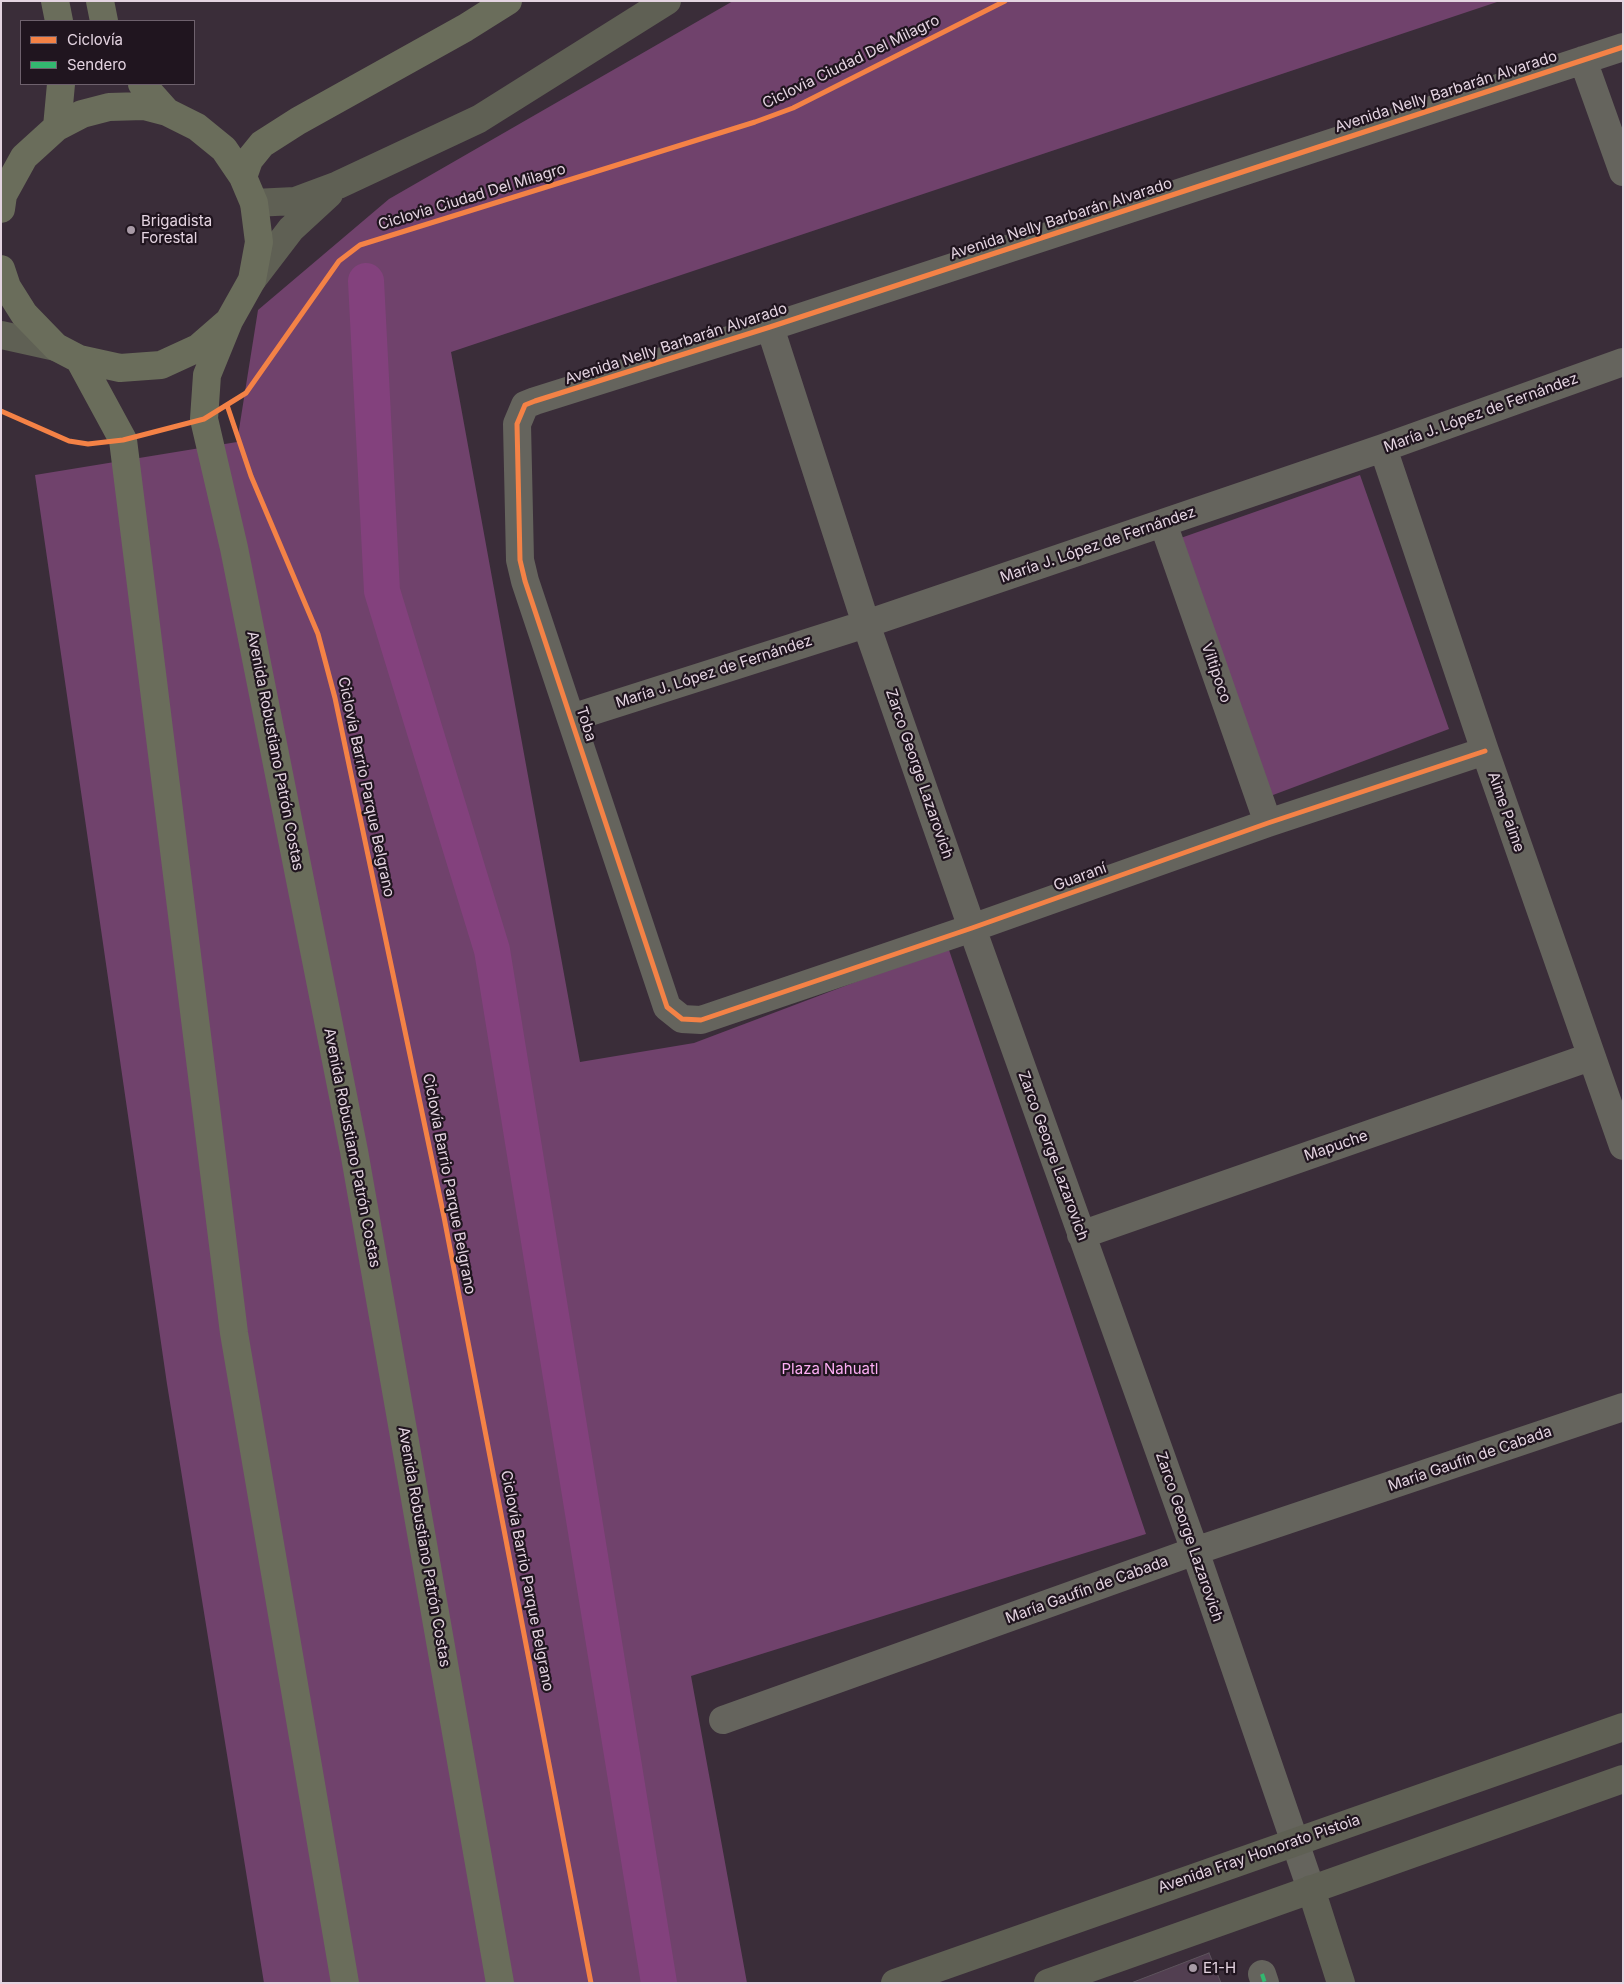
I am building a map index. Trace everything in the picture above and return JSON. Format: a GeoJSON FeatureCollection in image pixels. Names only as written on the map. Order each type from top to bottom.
{"type":"FeatureCollection","features":[{"type":"Feature","properties":{"kind":"highway"},"geometry":{"type":"LineString","coordinates":[[55,1],[59,20]]}},
{"type":"Feature","properties":{"kind":"highway"},"geometry":{"type":"LineString","coordinates":[[100,1],[104,20]]}},
{"type":"Feature","properties":{"kind":"highway"},"geometry":{"type":"LineString","coordinates":[[244,178],[249,160],[262,144],[298,121],[465,28],[508,1]]}},
{"type":"Feature","properties":{"kind":"highway"},"geometry":{"type":"LineString","coordinates":[[56,127],[61,85]]}},
{"type":"Feature","properties":{"kind":"highway"},"geometry":{"type":"LineString","coordinates":[[143,85],[166,112]]}},
{"type":"Feature","properties":{"kind":"highway"},"geometry":{"type":"LineString","coordinates":[[1,209],[3,195],[24,157],[56,127],[82,114],[110,107],[144,106],[166,112],[197,127],[224,149],[244,178],[254,203],[259,242],[252,280],[229,321],[198,348],[161,365],[120,368],[68,353]]}},
{"type":"Feature","properties":{"kind":"highway"},"geometry":{"type":"LineString","coordinates":[[1,269],[7,287],[24,314],[68,353],[123,440],[234,1333],[345,1983]]}},
{"type":"Feature","properties":{"kind":"highway","name":"Avenida Robustiano Patrón Costas"},"geometry":{"type":"LineString","coordinates":[[229,321],[207,375],[204,419],[234,548],[354,1151],[500,1983]]}},
{"type":"Feature","properties":{"kind":"street"},"geometry":{"type":"LineString","coordinates":[[254,203],[295,201],[338,185],[479,120],[667,1]]}},
{"type":"Feature","properties":{"kind":"street","name":"Avenida Nelly Barbarán Alvarado"},"geometry":{"type":"LineString","coordinates":[[517,424],[525,405],[535,401],[770,327],[1623,47]]}},
{"type":"Feature","properties":{"kind":"street"},"geometry":{"type":"LineString","coordinates":[[1583,60],[1623,172]]}},
{"type":"Feature","properties":{"kind":"street"},"geometry":{"type":"LineString","coordinates":[[252,280],[291,229],[338,185]]}},
{"type":"Feature","properties":{"kind":"street","name":"Zarco George Lazarovich"},"geometry":{"type":"LineString","coordinates":[[770,327],[866,624],[972,928],[1195,1551],[1311,1889],[1341,1983]]}},
{"type":"Feature","properties":{"kind":"street"},"geometry":{"type":"LineString","coordinates":[[1,335],[68,353]]}},
{"type":"Feature","properties":{"kind":"street","name":"María J. López de Fernández"},"geometry":{"type":"LineString","coordinates":[[571,718],[866,624],[1383,448],[1623,362]]}},
{"type":"Feature","properties":{"kind":"street","name":"Toba"},"geometry":{"type":"LineString","coordinates":[[517,424],[520,560],[525,581],[667,1007],[682,1019]]}},
{"type":"Feature","properties":{"kind":"street","name":"Aime Paime"},"geometry":{"type":"LineString","coordinates":[[1383,448],[1484,750],[1590,1057],[1623,1146]]}},
{"type":"Feature","properties":{"kind":"street","name":"Viltipoco"},"geometry":{"type":"LineString","coordinates":[[1163,523],[1268,823]]}},
{"type":"Feature","properties":{"kind":"street","name":"Guaraní"},"geometry":{"type":"LineString","coordinates":[[682,1019],[701,1020],[1484,750]]}},
{"type":"Feature","properties":{"kind":"street","name":"Mapuche"},"geometry":{"type":"LineString","coordinates":[[1081,1235],[1590,1057]]}},
{"type":"Feature","properties":{"kind":"street","name":"María Gaufín de Cabada"},"geometry":{"type":"LineString","coordinates":[[723,1720],[1195,1551],[1623,1407]]}},
{"type":"Feature","properties":{"kind":"street","name":"Avenida Fray Honorato Pistoia"},"geometry":{"type":"LineString","coordinates":[[895,1983],[1294,1841],[1623,1727]]}},
{"type":"Feature","properties":{"kind":"street"},"geometry":{"type":"LineString","coordinates":[[1048,1983],[1623,1779]]}},
{"type":"Feature","properties":{"kind":"green space","name":"Plaza Nahuatl"},"geometry":{"type":"Polygon","coordinates":[[[733,1],[1500,1],[451,352],[580,1062],[694,1043],[948,947],[1146,1534],[691,1676],[747,1983],[264,1983],[167,1384],[35,475],[237,442],[258,310],[389,199],[733,1]]]}},
{"type":"Feature","properties":{"kind":"green space"},"geometry":{"type":"Polygon","coordinates":[[[1360,475],[1449,729],[1265,798],[1175,540],[1360,475]]]}},
{"type":"Feature","properties":{"kind":"building","name":"E1-H"},"geometry":{"type":"Polygon","coordinates":[[[1209,1953],[1221,1983],[1131,1983],[1209,1953]]]}},
{"type":"Feature","properties":{"kind":"waterway"},"geometry":{"type":"LineString","coordinates":[[366,281],[382,591],[492,950],[659,1983]]}},
{"type":"Feature","properties":{"kind":"marked path"},"geometry":{"type":"LineString","coordinates":[[1262,1974],[1265,1983]]}},
{"type":"Feature","properties":{"kind":"cycle path","name":"Ciclovia Ciudad Del Milagro"},"geometry":{"type":"LineString","coordinates":[[1,411],[69,441],[88,444],[123,440],[204,419],[246,393],[339,261],[360,245],[755,122],[793,108],[1005,1]]}},
{"type":"Feature","properties":{"kind":"cycle path"},"geometry":{"type":"LineString","coordinates":[[1485,751],[1268,823],[972,928],[701,1020],[682,1019],[667,1007],[525,581],[520,560],[517,424],[525,405],[535,401],[770,327],[1623,47]]}},
{"type":"Feature","properties":{"kind":"cycle path","name":"Ciclovía Barrio Parque Belgrano"},"geometry":{"type":"LineString","coordinates":[[227,405],[251,476],[318,634],[335,698],[444,1217],[591,1983]]}},
{"type":"Feature","properties":{"kind":"place","name":"Brigadista Forestal"},"geometry":{"type":"Point","coordinates":[131,230]}},
{"type":"Feature","properties":{"kind":"place","name":"E1-H"},"geometry":{"type":"Point","coordinates":[1193,1968]}}]}
